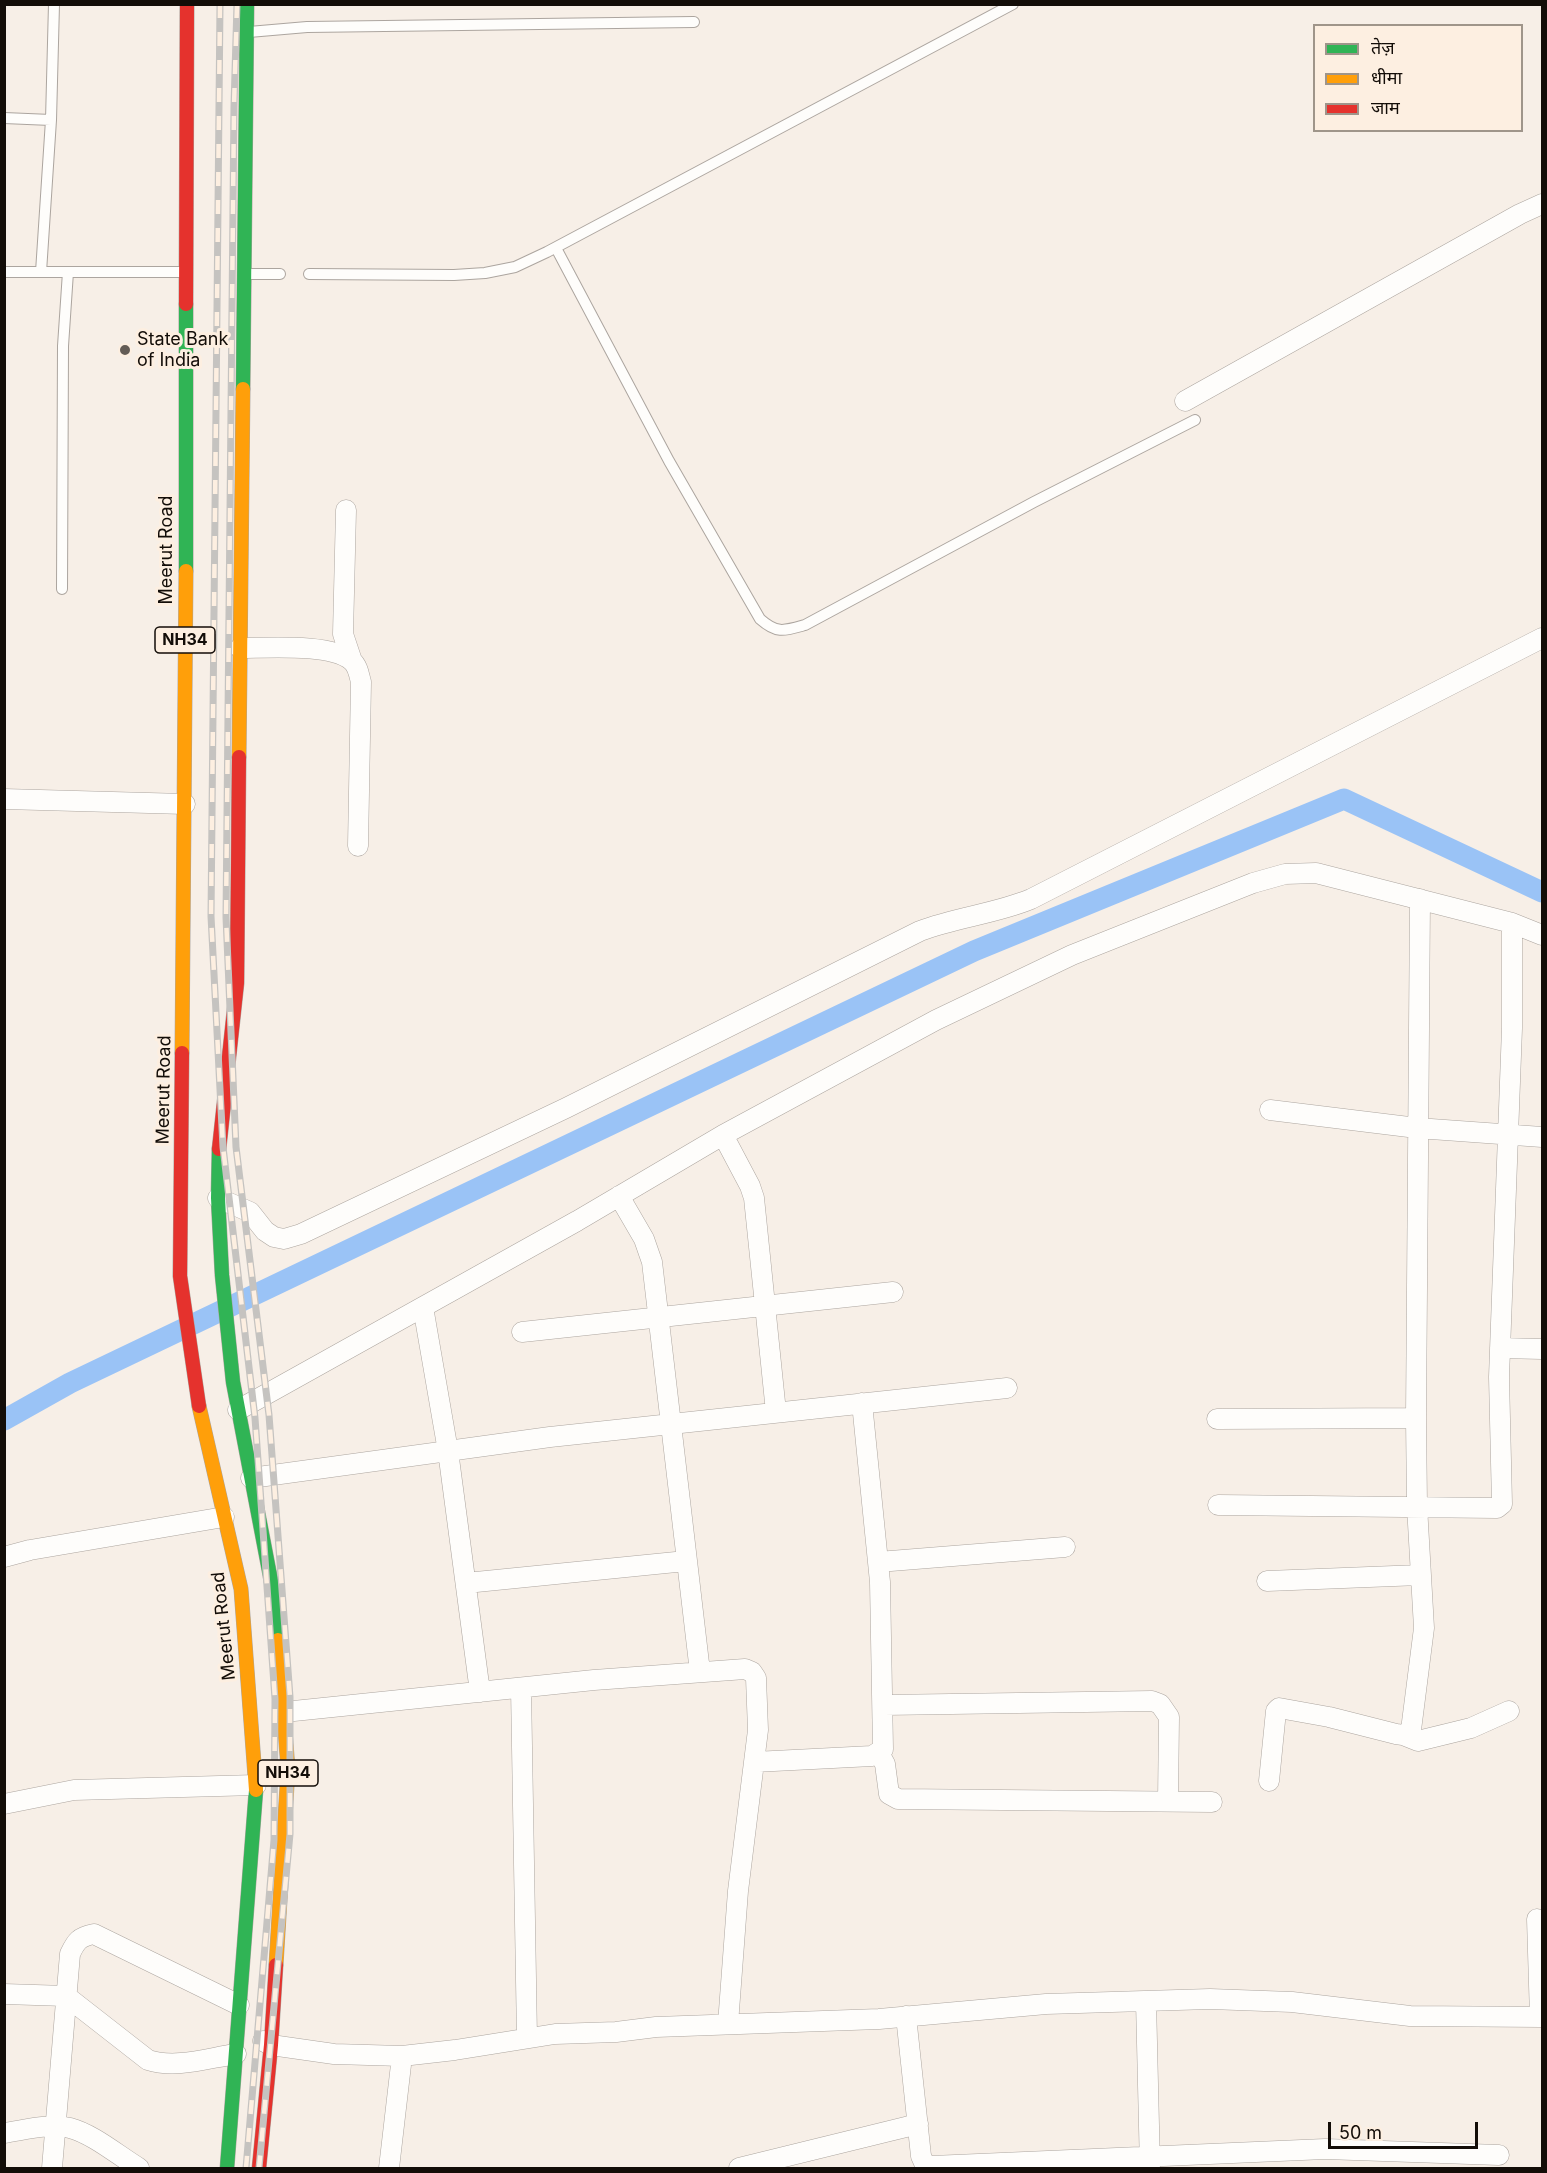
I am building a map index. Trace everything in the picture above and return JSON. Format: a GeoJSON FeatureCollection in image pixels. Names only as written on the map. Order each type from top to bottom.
{"type":"FeatureCollection","features":[{"type":"Feature","properties":{"kind":"highway","name":"Meerut Road"},"geometry":{"type":"LineString","coordinates":[[187,4],[185,804],[180,1276],[197,1399],[241,1589],[256,1785],[227,2169]]}},
{"type":"Feature","properties":{"kind":"highway","name":"NH34"},"geometry":{"type":"LineString","coordinates":[[247,4],[237,983],[219,1153],[218,1198],[222,1275],[233,1382],[276,1607],[288,1768],[271,2045],[259,2169]]}},
{"type":"Feature","properties":{"kind":"street"},"geometry":{"type":"LineString","coordinates":[[1185,401],[1520,214],[1542,204]]}},
{"type":"Feature","properties":{"kind":"street"},"geometry":{"type":"LineString","coordinates":[[345,510],[343,634],[361,682],[358,846]]}},
{"type":"Feature","properties":{"kind":"street"},"geometry":{"type":"LineString","coordinates":[[218,1198],[250,1212],[265,1231],[274,1237],[284,1239],[301,1234],[566,1108],[920,931],[944,921],[1011,908],[1031,899],[1542,638]]}},
{"type":"Feature","properties":{"kind":"street"},"geometry":{"type":"LineString","coordinates":[[240,648],[320,649],[352,661]]}},
{"type":"Feature","properties":{"kind":"street"},"geometry":{"type":"LineString","coordinates":[[4,799],[185,804]]}},
{"type":"Feature","properties":{"kind":"street"},"geometry":{"type":"LineString","coordinates":[[238,1410],[723,1135],[936,1020],[1072,955],[1253,883],[1285,874],[1316,873],[1512,923],[1542,935]]}},
{"type":"Feature","properties":{"kind":"street"},"geometry":{"type":"LineString","coordinates":[[1404,1735],[1412,1730],[1424,1638],[1417,1506],[1416,1418],[1420,899]]}},
{"type":"Feature","properties":{"kind":"street"},"geometry":{"type":"LineString","coordinates":[[1218,1505],[1497,1508],[1502,1504],[1500,1348],[1512,1028],[1512,923]]}},
{"type":"Feature","properties":{"kind":"street"},"geometry":{"type":"LineString","coordinates":[[1270,1110],[1417,1128],[1542,1137]]}},
{"type":"Feature","properties":{"kind":"street"},"geometry":{"type":"LineString","coordinates":[[723,1135],[754,1198],[776,1412]]}},
{"type":"Feature","properties":{"kind":"street"},"geometry":{"type":"LineString","coordinates":[[619,1196],[649,1251],[700,1672]]}},
{"type":"Feature","properties":{"kind":"street"},"geometry":{"type":"LineString","coordinates":[[522,1332],[893,1292]]}},
{"type":"Feature","properties":{"kind":"street"},"geometry":{"type":"LineString","coordinates":[[423,1307],[448,1451],[480,1692]]}},
{"type":"Feature","properties":{"kind":"street"},"geometry":{"type":"LineString","coordinates":[[1500,1348],[1542,1349]]}},
{"type":"Feature","properties":{"kind":"street"},"geometry":{"type":"LineString","coordinates":[[251,1478],[550,1437],[1007,1388]]}},
{"type":"Feature","properties":{"kind":"street"},"geometry":{"type":"LineString","coordinates":[[754,1762],[872,1756],[883,1749],[885,1741],[878,1562],[862,1404]]}},
{"type":"Feature","properties":{"kind":"street"},"geometry":{"type":"LineString","coordinates":[[1217,1419],[1416,1418]]}},
{"type":"Feature","properties":{"kind":"street"},"geometry":{"type":"LineString","coordinates":[[4,1557],[30,1550],[224,1517]]}},
{"type":"Feature","properties":{"kind":"street"},"geometry":{"type":"LineString","coordinates":[[878,1562],[1065,1547]]}},
{"type":"Feature","properties":{"kind":"street"},"geometry":{"type":"LineString","coordinates":[[466,1583],[686,1561]]}},
{"type":"Feature","properties":{"kind":"street"},"geometry":{"type":"LineString","coordinates":[[1268,1581],[1420,1575]]}},
{"type":"Feature","properties":{"kind":"street"},"geometry":{"type":"LineString","coordinates":[[284,1712],[700,1672],[745,1669],[752,1672],[756,1678],[758,1730],[738,1891],[728,2024]]}},
{"type":"Feature","properties":{"kind":"street"},"geometry":{"type":"LineString","coordinates":[[521,1688],[527,2038]]}},
{"type":"Feature","properties":{"kind":"street"},"geometry":{"type":"LineString","coordinates":[[884,1705],[1152,1701],[1160,1704],[1169,1717],[1168,1801]]}},
{"type":"Feature","properties":{"kind":"street"},"geometry":{"type":"LineString","coordinates":[[1269,1781],[1276,1712],[1279,1708],[1329,1717],[1404,1735],[1418,1741],[1471,1728],[1509,1711]]}},
{"type":"Feature","properties":{"kind":"street"},"geometry":{"type":"LineString","coordinates":[[879,1753],[885,1764],[889,1794],[898,1799],[1212,1802]]}},
{"type":"Feature","properties":{"kind":"street"},"geometry":{"type":"LineString","coordinates":[[4,1804],[74,1790],[256,1785]]}},
{"type":"Feature","properties":{"kind":"street"},"geometry":{"type":"LineString","coordinates":[[238,2030],[271,2045],[334,2054],[402,2056],[555,2034],[616,2032],[656,2027],[822,2022],[1046,2004],[1222,1999],[1292,2002],[1410,2016],[1541,2017],[1537,1919]]}},
{"type":"Feature","properties":{"kind":"street"},"geometry":{"type":"LineString","coordinates":[[52,2169],[70,1954],[76,1941],[83,1936],[94,1934],[239,2005]]}},
{"type":"Feature","properties":{"kind":"street"},"geometry":{"type":"LineString","coordinates":[[4,1994],[66,1996],[148,2060],[159,2064],[236,2054]]}},
{"type":"Feature","properties":{"kind":"street"},"geometry":{"type":"LineString","coordinates":[[1146,2001],[1150,2162]]}},
{"type":"Feature","properties":{"kind":"street"},"geometry":{"type":"LineString","coordinates":[[906,2016],[921,2156],[926,2167],[1499,2155]]}},
{"type":"Feature","properties":{"kind":"street"},"geometry":{"type":"LineString","coordinates":[[390,2169],[402,2056]]}},
{"type":"Feature","properties":{"kind":"street"},"geometry":{"type":"LineString","coordinates":[[739,2169],[918,2124]]}},
{"type":"Feature","properties":{"kind":"street"},"geometry":{"type":"LineString","coordinates":[[4,2133],[40,2127],[68,2128],[84,2134],[139,2169]]}},
{"type":"Feature","properties":{"kind":"lane"},"geometry":{"type":"LineString","coordinates":[[41,272],[51,120],[54,4]]}},
{"type":"Feature","properties":{"kind":"lane"},"geometry":{"type":"LineString","coordinates":[[309,274],[454,275],[485,273],[515,267],[556,248],[1013,4]]}},
{"type":"Feature","properties":{"kind":"lane"},"geometry":{"type":"LineString","coordinates":[[246,32],[308,27],[694,22]]}},
{"type":"Feature","properties":{"kind":"lane"},"geometry":{"type":"LineString","coordinates":[[4,118],[51,120]]}},
{"type":"Feature","properties":{"kind":"lane"},"geometry":{"type":"LineString","coordinates":[[556,248],[669,461],[760,619],[771,629],[786,630],[805,625],[1034,502],[1195,420]]}},
{"type":"Feature","properties":{"kind":"lane"},"geometry":{"type":"LineString","coordinates":[[4,272],[186,272]]}},
{"type":"Feature","properties":{"kind":"lane"},"geometry":{"type":"LineString","coordinates":[[62,590],[63,346],[68,272]]}},
{"type":"Feature","properties":{"kind":"lane"},"geometry":{"type":"LineString","coordinates":[[244,274],[280,274]]}},
{"type":"Feature","properties":{"kind":"waterway"},"geometry":{"type":"LineString","coordinates":[[4,1420],[70,1383],[974,951],[1344,799],[1542,892]]}},
{"type":"Feature","properties":{"kind":"railway"},"geometry":{"type":"LineString","coordinates":[[220,4],[211,916],[223,1147],[255,1418],[275,1699],[274,1840],[246,2168]]}},
{"type":"Feature","properties":{"kind":"railway"},"geometry":{"type":"LineString","coordinates":[[237,4],[226,917],[236,1147],[269,1415],[290,1697],[290,1834],[259,2168]]}},
{"type":"Feature","properties":{"kind":"traffic: fast"},"geometry":{"type":"LineString","coordinates":[[243,389],[247,4]]}},
{"type":"Feature","properties":{"kind":"traffic: fast"},"geometry":{"type":"LineString","coordinates":[[186,304],[186,571]]}},
{"type":"Feature","properties":{"kind":"traffic: fast"},"geometry":{"type":"LineString","coordinates":[[219,1149],[218,1198],[222,1275],[233,1382],[276,1607],[278,1640]]}},
{"type":"Feature","properties":{"kind":"traffic: fast"},"geometry":{"type":"LineString","coordinates":[[227,2168],[256,1790]]}},
{"type":"Feature","properties":{"kind":"traffic: slow"},"geometry":{"type":"LineString","coordinates":[[239,757],[243,389]]}},
{"type":"Feature","properties":{"kind":"traffic: slow"},"geometry":{"type":"LineString","coordinates":[[182,1053],[186,571]]}},
{"type":"Feature","properties":{"kind":"traffic: slow"},"geometry":{"type":"LineString","coordinates":[[199,1406],[241,1589],[256,1790]]}},
{"type":"Feature","properties":{"kind":"traffic: slow"},"geometry":{"type":"LineString","coordinates":[[276,1965],[288,1769],[278,1640]]}},
{"type":"Feature","properties":{"kind":"traffic: jam"},"geometry":{"type":"LineString","coordinates":[[186,304],[187,4]]}},
{"type":"Feature","properties":{"kind":"traffic: jam"},"geometry":{"type":"LineString","coordinates":[[219,1149],[237,983],[239,757]]}},
{"type":"Feature","properties":{"kind":"traffic: jam"},"geometry":{"type":"LineString","coordinates":[[182,1053],[180,1276],[199,1406]]}},
{"type":"Feature","properties":{"kind":"traffic: jam"},"geometry":{"type":"LineString","coordinates":[[259,2168],[276,1965]]}},
{"type":"Feature","properties":{"kind":"place","name":"State Bank of India"},"geometry":{"type":"Point","coordinates":[125,350]}}]}
